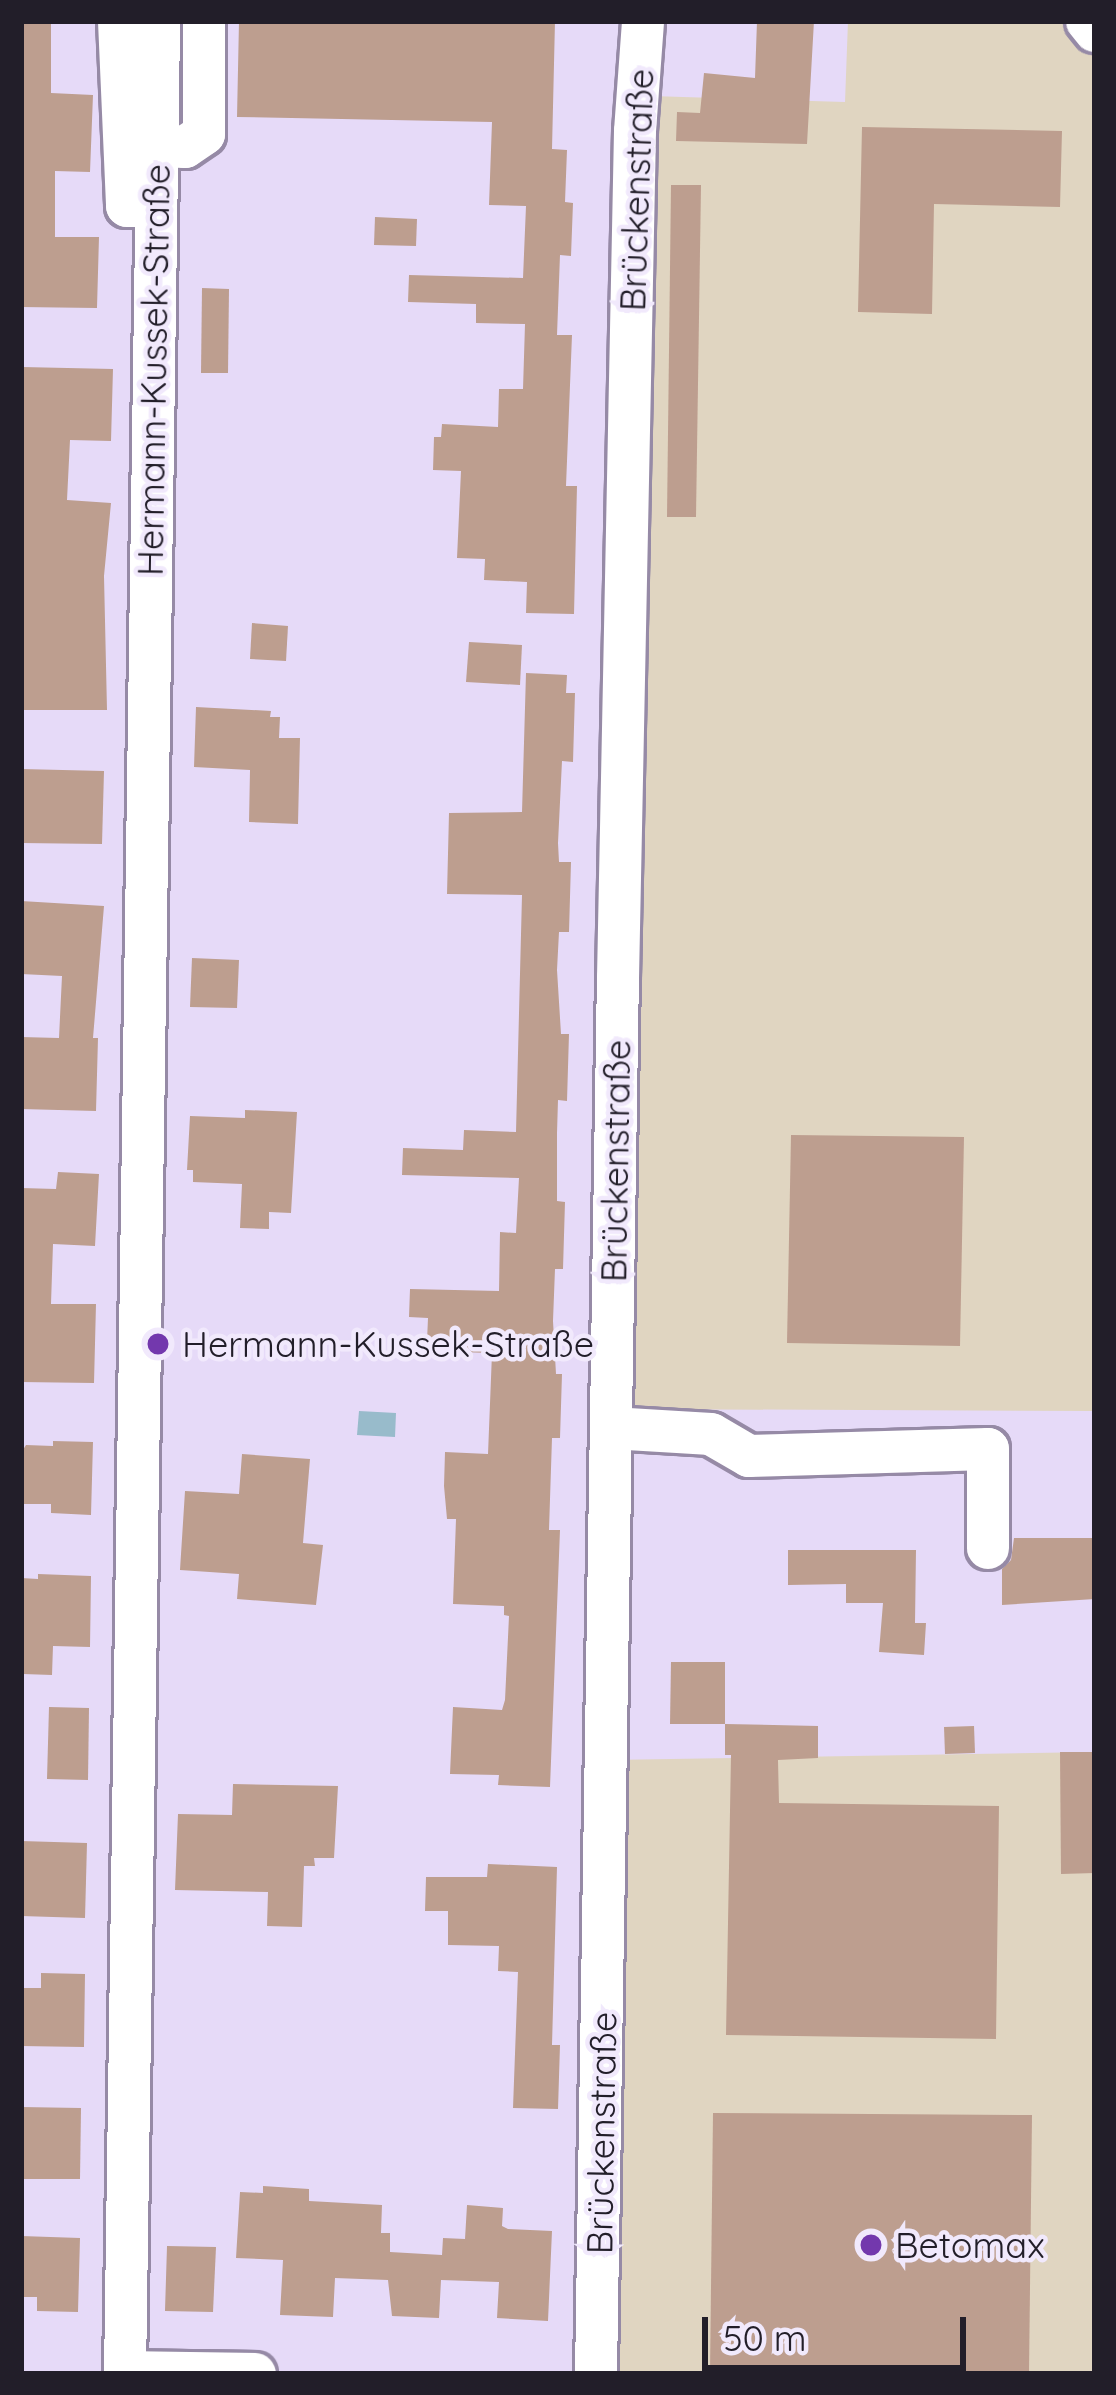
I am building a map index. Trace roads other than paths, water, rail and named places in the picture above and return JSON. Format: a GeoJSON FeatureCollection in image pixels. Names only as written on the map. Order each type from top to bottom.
{"type":"FeatureCollection","features":[{"type":"Feature","properties":{"kind":"street"},"geometry":{"type":"LineString","coordinates":[[119,21],[127,206],[154,206]]}},
{"type":"Feature","properties":{"kind":"street","name":"Hermann-Kussek-Straße"},"geometry":{"type":"LineString","coordinates":[[125,2373],[159,21]]}},
{"type":"Feature","properties":{"kind":"street"},"geometry":{"type":"LineString","coordinates":[[157,146],[185,147],[203,134],[204,21]]}},
{"type":"Feature","properties":{"kind":"street","name":"Brückenstraße"},"geometry":{"type":"LineString","coordinates":[[596,2374],[635,131],[643,21]]}},
{"type":"Feature","properties":{"kind":"street"},"geometry":{"type":"LineString","coordinates":[[1087,21],[1095,31]]}},
{"type":"Feature","properties":{"kind":"street"},"geometry":{"type":"LineString","coordinates":[[611,1428],[711,1434],[749,1456],[988,1449],[988,1547]]}},
{"type":"Feature","properties":{"kind":"street"},"geometry":{"type":"LineString","coordinates":[[125,2373],[255,2374]]}},
{"type":"Feature","properties":{"kind":"water"},"geometry":{"type":"Polygon","coordinates":[[[359,1411],[396,1413],[395,1437],[357,1435],[359,1411]]]}},
{"type":"Feature","properties":{"kind":"place","name":"Hermann-Kussek-Straße"},"geometry":{"type":"Point","coordinates":[158,1344]}},
{"type":"Feature","properties":{"kind":"place","name":"Betomax"},"geometry":{"type":"Point","coordinates":[871,2245]}}]}
